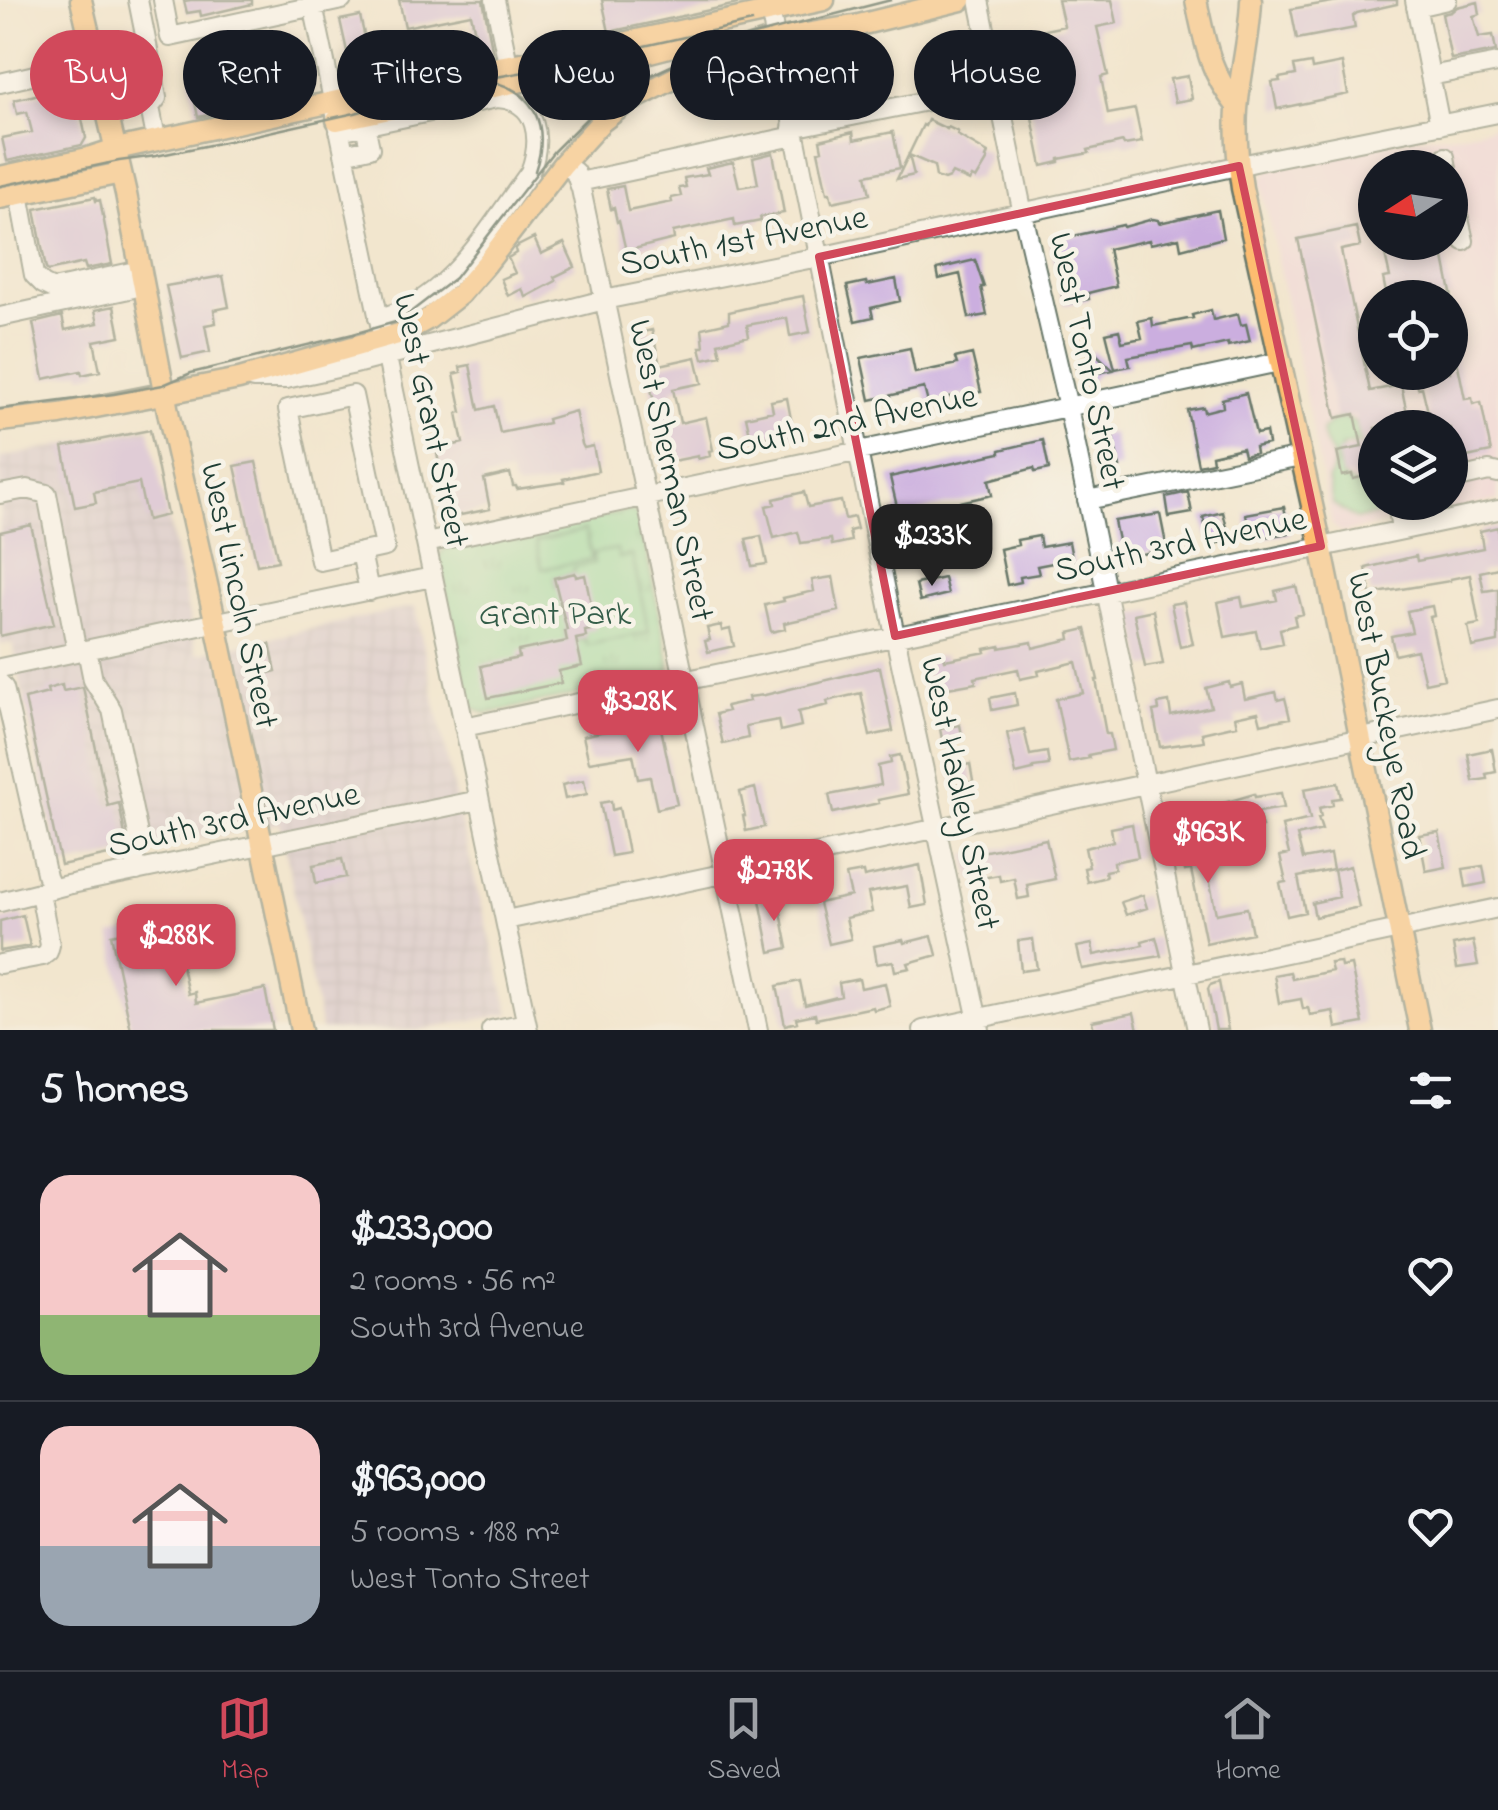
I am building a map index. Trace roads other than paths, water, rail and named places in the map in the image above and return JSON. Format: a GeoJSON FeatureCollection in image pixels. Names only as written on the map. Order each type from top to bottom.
{"type":"FeatureCollection","features":[{"type":"Feature","properties":{"kind":"main road","name":"West Lincoln Street"},"geometry":{"type":"LineString","coordinates":[[82,0],[88,30]]}},
{"type":"Feature","properties":{"kind":"main road"},"geometry":{"type":"LineString","coordinates":[[336,118],[508,64],[581,52],[769,6],[824,0]]}},
{"type":"Feature","properties":{"kind":"main road"},"geometry":{"type":"LineString","coordinates":[[829,30],[961,0]]}},
{"type":"Feature","properties":{"kind":"main road"},"geometry":{"type":"LineString","coordinates":[[1196,0],[1213,71],[1238,106]]}},
{"type":"Feature","properties":{"kind":"main road","name":"West Buckeye Road"},"geometry":{"type":"LineString","coordinates":[[1251,0],[1238,106],[1238,166],[1420,1030]]}},
{"type":"Feature","properties":{"kind":"main road"},"geometry":{"type":"LineString","coordinates":[[730,30],[762,20],[769,6]]}},
{"type":"Feature","properties":{"kind":"main road"},"geometry":{"type":"LineString","coordinates":[[1,171],[88,158],[116,148],[336,118],[670,48]]}},
{"type":"Feature","properties":{"kind":"main road"},"geometry":{"type":"LineString","coordinates":[[0,421],[60,414],[239,380],[384,348],[460,294],[601,122],[626,102],[670,80]]}},
{"type":"Feature","properties":{"kind":"main road","name":"West Lincoln Street"},"geometry":{"type":"LineString","coordinates":[[110,120],[164,394],[301,1030]]}},
{"type":"Feature","properties":{"kind":"main road"},"geometry":{"type":"LineString","coordinates":[[9,196],[121,173]]}},
{"type":"Feature","properties":{"kind":"street"},"geometry":{"type":"LineString","coordinates":[[138,0],[144,30]]}},
{"type":"Feature","properties":{"kind":"street"},"geometry":{"type":"LineString","coordinates":[[163,0],[170,37],[312,3],[342,0]]}},
{"type":"Feature","properties":{"kind":"street"},"geometry":{"type":"LineString","coordinates":[[495,0],[508,64]]}},
{"type":"Feature","properties":{"kind":"street","name":"West Tonto Street"},"geometry":{"type":"LineString","coordinates":[[978,0],[985,30]]}},
{"type":"Feature","properties":{"kind":"street"},"geometry":{"type":"LineString","coordinates":[[1440,125],[1415,3],[1446,0]]}},
{"type":"Feature","properties":{"kind":"street","name":"West Grant Street"},"geometry":{"type":"LineString","coordinates":[[312,3],[527,1026]]}},
{"type":"Feature","properties":{"kind":"street"},"geometry":{"type":"LineString","coordinates":[[506,98],[650,59],[670,49]]}},
{"type":"Feature","properties":{"kind":"street"},"geometry":{"type":"LineString","coordinates":[[1430,76],[1498,63]]}},
{"type":"Feature","properties":{"kind":"street"},"geometry":{"type":"LineString","coordinates":[[0,83],[30,73]]}},
{"type":"Feature","properties":{"kind":"street"},"geometry":{"type":"LineString","coordinates":[[336,118],[365,125],[506,98],[524,107],[537,134],[537,154],[530,172],[454,273],[419,303],[398,314],[378,318]]}},
{"type":"Feature","properties":{"kind":"street"},"geometry":{"type":"LineString","coordinates":[[579,182],[914,105]]}},
{"type":"Feature","properties":{"kind":"street","name":"South 1st Avenue"},"geometry":{"type":"LineString","coordinates":[[384,348],[1498,113]]}},
{"type":"Feature","properties":{"kind":"street"},"geometry":{"type":"LineString","coordinates":[[152,120],[155,133]]}},
{"type":"Feature","properties":{"kind":"street","name":"West Hadley Street"},"geometry":{"type":"LineString","coordinates":[[791,120],[978,1024]]}},
{"type":"Feature","properties":{"kind":"street","name":"West Tonto Street"},"geometry":{"type":"LineString","coordinates":[[1004,120],[1068,406],[1196,1030]]}},
{"type":"Feature","properties":{"kind":"street"},"geometry":{"type":"LineString","coordinates":[[344,154],[370,148],[365,125]]}},
{"type":"Feature","properties":{"kind":"street","name":"West Sherman Street"},"geometry":{"type":"LineString","coordinates":[[563,164],[575,172],[579,182],[758,1030]]}},
{"type":"Feature","properties":{"kind":"street"},"geometry":{"type":"LineString","coordinates":[[9,196],[34,276],[43,284],[52,288],[142,278]]}},
{"type":"Feature","properties":{"kind":"street"},"geometry":{"type":"LineString","coordinates":[[0,318],[142,278]]}},
{"type":"Feature","properties":{"kind":"street","name":"South 2nd Avenue"},"geometry":{"type":"LineString","coordinates":[[426,543],[1279,362]]}},
{"type":"Feature","properties":{"kind":"street"},"geometry":{"type":"LineString","coordinates":[[353,395],[385,547],[361,552],[320,561],[288,408],[353,395]]}},
{"type":"Feature","properties":{"kind":"street"},"geometry":{"type":"LineString","coordinates":[[1087,500],[1301,456]]}},
{"type":"Feature","properties":{"kind":"street"},"geometry":{"type":"LineString","coordinates":[[1468,476],[1498,472]]}},
{"type":"Feature","properties":{"kind":"street"},"geometry":{"type":"LineString","coordinates":[[0,494],[27,489],[47,494],[82,651],[93,680],[112,710],[138,834],[138,871]]}},
{"type":"Feature","properties":{"kind":"street","name":"South 3rd Avenue"},"geometry":{"type":"LineString","coordinates":[[464,727],[1498,510]]}},
{"type":"Feature","properties":{"kind":"street"},"geometry":{"type":"LineString","coordinates":[[1401,520],[1402,530]]}},
{"type":"Feature","properties":{"kind":"street"},"geometry":{"type":"LineString","coordinates":[[361,552],[369,591]]}},
{"type":"Feature","properties":{"kind":"street"},"geometry":{"type":"LineString","coordinates":[[0,668],[432,577]]}},
{"type":"Feature","properties":{"kind":"street"},"geometry":{"type":"LineString","coordinates":[[0,683],[47,877],[50,945],[44,956],[0,964]]}},
{"type":"Feature","properties":{"kind":"street"},"geometry":{"type":"LineString","coordinates":[[506,920],[1498,709]]}},
{"type":"Feature","properties":{"kind":"street","name":"South 3rd Avenue"},"geometry":{"type":"LineString","coordinates":[[0,902],[480,800]]}},
{"type":"Feature","properties":{"kind":"street"},"geometry":{"type":"LineString","coordinates":[[923,1030],[978,1024],[1184,974],[1498,908]]}},
{"type":"Feature","properties":{"kind":"street"},"geometry":{"type":"LineString","coordinates":[[491,1030],[527,1026]]}},
{"type":"Feature","properties":{"kind":"tram line"},"geometry":{"type":"LineString","coordinates":[[0,409],[163,385],[191,373],[399,321],[455,278],[553,152],[623,88],[734,40],[891,0]]}},
{"type":"Feature","properties":{"kind":"tram line"},"geometry":{"type":"LineString","coordinates":[[0,186],[224,142],[479,80],[752,22]]}},
{"type":"Feature","properties":{"kind":"tram line"},"geometry":{"type":"LineString","coordinates":[[498,84],[518,93],[535,113],[541,140],[535,171]]}},
{"type":"Feature","properties":{"kind":"park label","name":"Grant Park"},"geometry":{"type":"Point","coordinates":[555,612]}}]}
